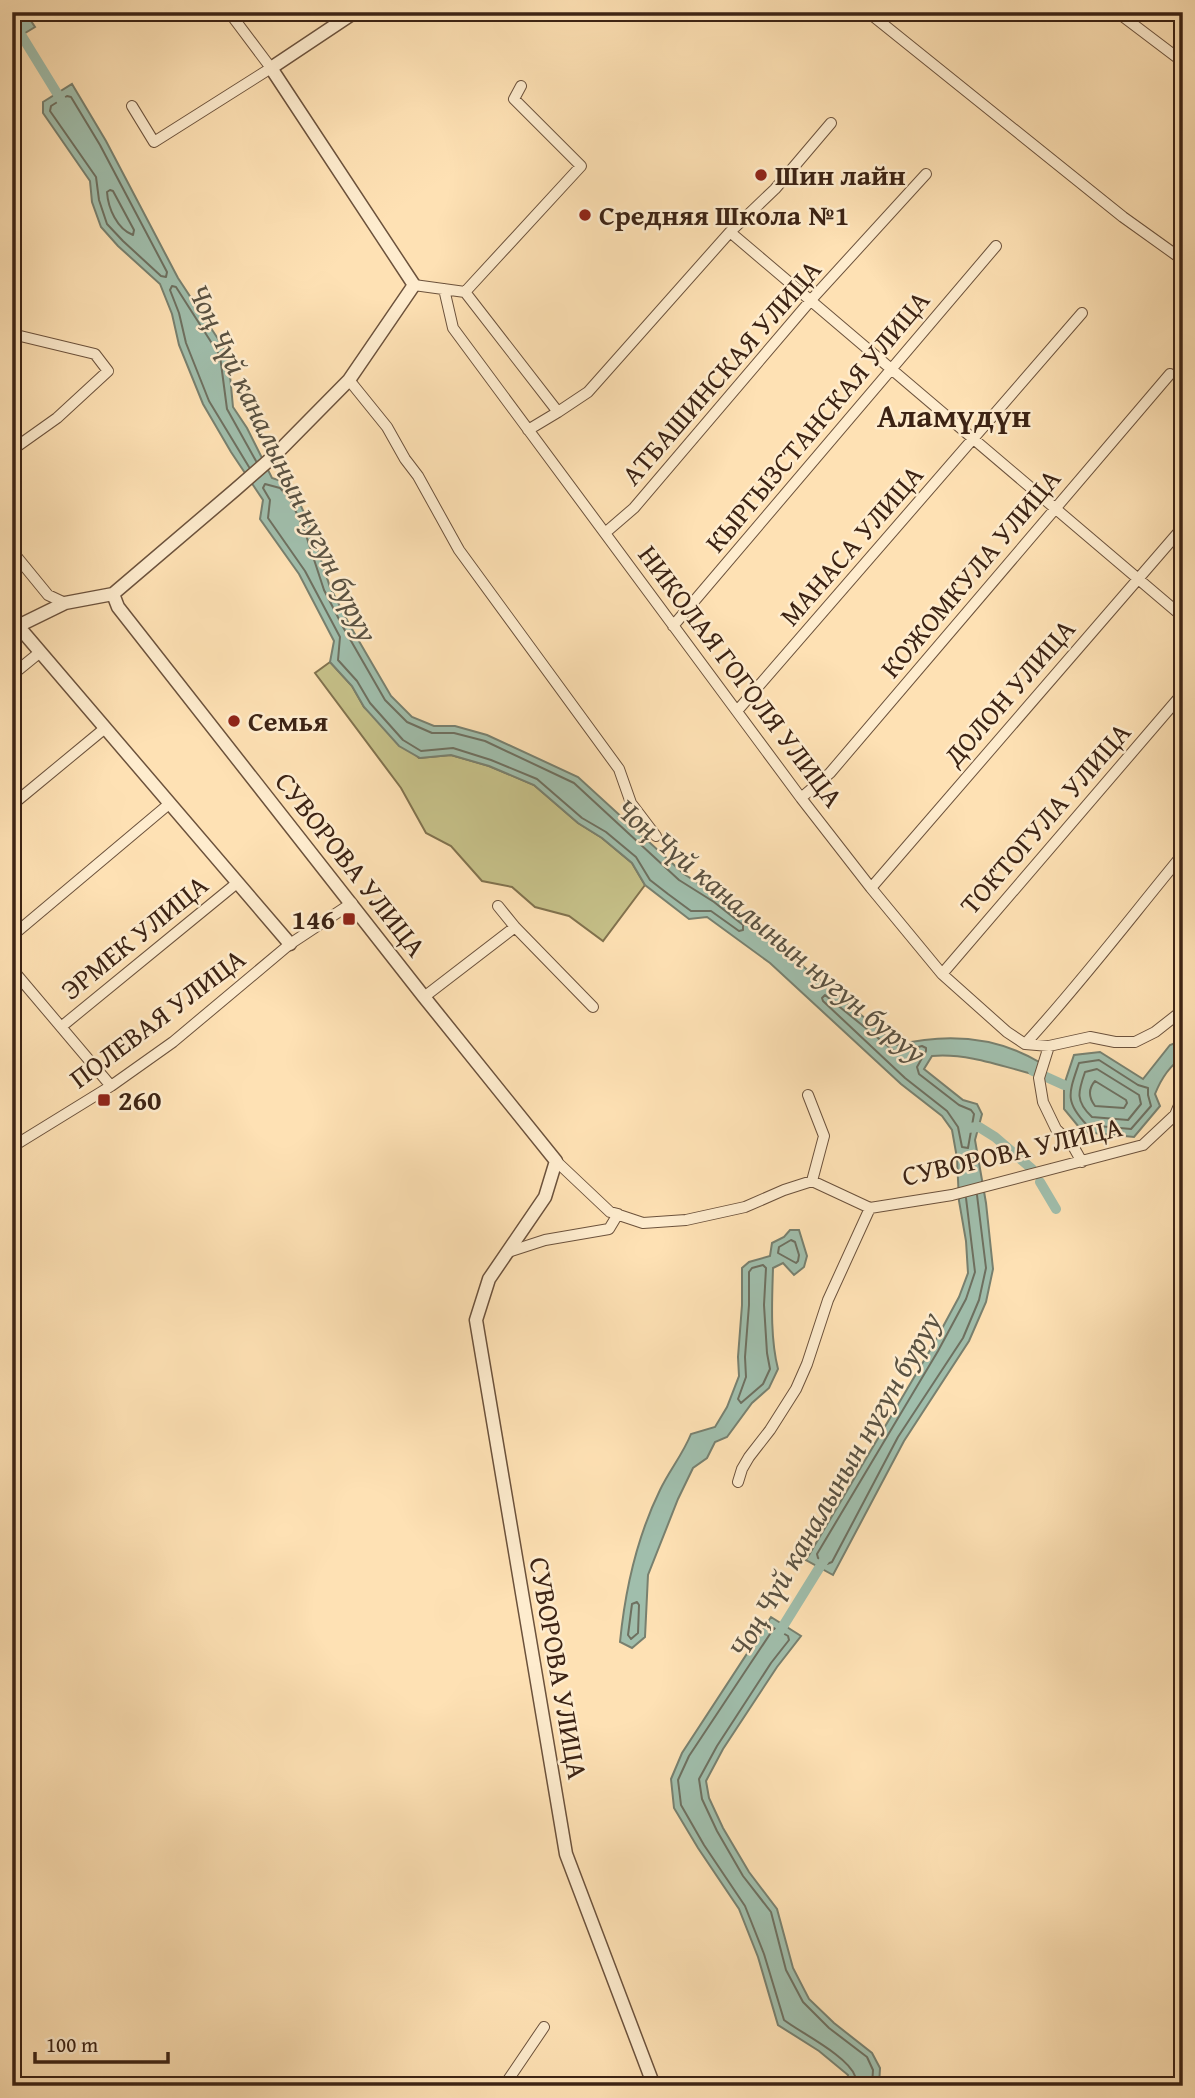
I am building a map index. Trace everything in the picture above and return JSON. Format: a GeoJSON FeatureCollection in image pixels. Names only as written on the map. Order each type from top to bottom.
{"type":"FeatureCollection","features":[{"type":"Feature","properties":{"kind":"street"},"geometry":{"type":"LineString","coordinates":[[229,12],[271,68],[414,285],[465,292],[558,412]]}},
{"type":"Feature","properties":{"kind":"street"},"geometry":{"type":"LineString","coordinates":[[132,106],[154,142],[355,12]]}},
{"type":"Feature","properties":{"kind":"street"},"geometry":{"type":"LineString","coordinates":[[868,12],[1124,217],[1181,256]]}},
{"type":"Feature","properties":{"kind":"street"},"geometry":{"type":"LineString","coordinates":[[1117,12],[1183,62]]}},
{"type":"Feature","properties":{"kind":"street"},"geometry":{"type":"LineString","coordinates":[[465,292],[581,166],[514,99],[521,86]]}},
{"type":"Feature","properties":{"kind":"street"},"geometry":{"type":"LineString","coordinates":[[528,430],[588,393],[730,232],[775,189],[831,123]]}},
{"type":"Feature","properties":{"kind":"street","name":"АТБАШИНСКАЯ УЛИЦА"},"geometry":{"type":"LineString","coordinates":[[605,533],[634,508],[811,300],[926,174]]}},
{"type":"Feature","properties":{"kind":"street"},"geometry":{"type":"LineString","coordinates":[[730,232],[1183,617]]}},
{"type":"Feature","properties":{"kind":"street","name":"КЫРГЫЗСТАНСКАЯ УЛИЦА"},"geometry":{"type":"LineString","coordinates":[[673,626],[996,246]]}},
{"type":"Feature","properties":{"kind":"street"},"geometry":{"type":"LineString","coordinates":[[290,944],[15,623],[65,603],[113,594],[275,455],[349,380],[414,285]]}},
{"type":"Feature","properties":{"kind":"street","name":"НИКОЛАЯ ГОГОЛЯ УЛИЦА"},"geometry":{"type":"LineString","coordinates":[[444,289],[453,328],[801,798],[942,974],[1007,1032],[1026,1044]]}},
{"type":"Feature","properties":{"kind":"street","name":"МАНАСА УЛИЦА"},"geometry":{"type":"LineString","coordinates":[[737,712],[1082,313]]}},
{"type":"Feature","properties":{"kind":"street"},"geometry":{"type":"LineString","coordinates":[[12,334],[95,354],[108,371],[57,418],[12,450]]}},
{"type":"Feature","properties":{"kind":"street","name":"КОЖОМКУЛА УЛИЦА"},"geometry":{"type":"LineString","coordinates":[[801,798],[830,773],[1170,374]]}},
{"type":"Feature","properties":{"kind":"street"},"geometry":{"type":"LineString","coordinates":[[349,380],[387,427],[418,476],[458,550],[619,769],[631,803],[656,836]]}},
{"type":"Feature","properties":{"kind":"street","name":"ДОЛОН УЛИЦА"},"geometry":{"type":"LineString","coordinates":[[871,888],[1183,527]]}},
{"type":"Feature","properties":{"kind":"street"},"geometry":{"type":"LineString","coordinates":[[12,551],[48,594],[65,603]]}},
{"type":"Feature","properties":{"kind":"street","name":"СУВОРОВА УЛИЦА"},"geometry":{"type":"LineString","coordinates":[[113,594],[118,607],[424,997],[556,1161],[610,1212],[643,1223],[686,1220],[745,1207],[812,1181],[870,1208],[952,1195],[1143,1145],[1175,1115],[1183,1096]]}},
{"type":"Feature","properties":{"kind":"street"},"geometry":{"type":"LineString","coordinates":[[12,675],[39,653]]}},
{"type":"Feature","properties":{"kind":"street","name":"ТОКТОГУЛА УЛИЦА"},"geometry":{"type":"LineString","coordinates":[[942,974],[1183,693]]}},
{"type":"Feature","properties":{"kind":"street"},"geometry":{"type":"LineString","coordinates":[[12,805],[104,729]]}},
{"type":"Feature","properties":{"kind":"street"},"geometry":{"type":"LineString","coordinates":[[12,936],[169,804]]}},
{"type":"Feature","properties":{"kind":"street"},"geometry":{"type":"LineString","coordinates":[[1026,1044],[1065,1001],[1091,965],[1183,854]]}},
{"type":"Feature","properties":{"kind":"street","name":"ЭРМЕК УЛИЦА"},"geometry":{"type":"LineString","coordinates":[[61,1027],[237,883]]}},
{"type":"Feature","properties":{"kind":"street","name":"ПОЛЕВАЯ УЛИЦА"},"geometry":{"type":"LineString","coordinates":[[14,1142],[111,1086],[173,1042],[290,944],[352,904]]}},
{"type":"Feature","properties":{"kind":"street"},"geometry":{"type":"LineString","coordinates":[[498,906],[593,1007]]}},
{"type":"Feature","properties":{"kind":"street"},"geometry":{"type":"LineString","coordinates":[[424,997],[515,927]]}},
{"type":"Feature","properties":{"kind":"street"},"geometry":{"type":"LineString","coordinates":[[12,969],[111,1086]]}},
{"type":"Feature","properties":{"kind":"street"},"geometry":{"type":"LineString","coordinates":[[1026,1044],[1049,1046],[1090,1037],[1115,1042],[1135,1042],[1155,1032],[1183,1010]]}},
{"type":"Feature","properties":{"kind":"street"},"geometry":{"type":"LineString","coordinates":[[1049,1046],[1039,1078],[1043,1102],[1056,1129],[1073,1146],[1082,1162]]}},
{"type":"Feature","properties":{"kind":"street"},"geometry":{"type":"LineString","coordinates":[[808,1095],[824,1136],[812,1181]]}},
{"type":"Feature","properties":{"kind":"street","name":"СУВОРОВА УЛИЦА"},"geometry":{"type":"LineString","coordinates":[[556,1161],[545,1197],[489,1279],[476,1320],[566,1854],[654,2086]]}},
{"type":"Feature","properties":{"kind":"street","name":"СУВОРОВА УЛИЦА"},"geometry":{"type":"LineString","coordinates":[[738,1482],[749,1457],[796,1390],[828,1300],[870,1208]]}},
{"type":"Feature","properties":{"kind":"street"},"geometry":{"type":"LineString","coordinates":[[508,1252],[545,1240],[609,1229],[618,1214]]}},
{"type":"Feature","properties":{"kind":"street"},"geometry":{"type":"LineString","coordinates":[[504,2086],[544,2027]]}},
{"type":"Feature","properties":{"kind":"shaded area"},"geometry":{"type":"Polygon","coordinates":[[[330,662],[352,686],[364,707],[419,758],[451,755],[489,766],[534,785],[578,823],[602,838],[632,863],[645,885],[603,941],[569,916],[535,907],[512,887],[482,881],[451,846],[426,833],[401,788],[315,673],[330,662]]]}},
{"type":"Feature","properties":{"kind":"water"},"geometry":{"type":"Polygon","coordinates":[[[12,12],[25,12],[35,27],[12,41],[12,12]]]}},
{"type":"Feature","properties":{"kind":"water"},"geometry":{"type":"Polygon","coordinates":[[[72,84],[106,141],[178,278],[228,354],[233,407],[247,428],[272,478],[284,482],[296,495],[310,526],[330,587],[391,696],[412,717],[434,726],[455,726],[487,735],[578,777],[684,874],[718,896],[897,1045],[934,1039],[971,1039],[1007,1047],[1041,1063],[1036,1075],[971,1058],[932,1056],[924,1069],[963,1100],[977,1104],[982,1114],[975,1140],[986,1203],[993,1269],[986,1302],[969,1341],[904,1441],[833,1575],[806,1560],[932,1347],[959,1297],[968,1273],[952,1130],[942,1116],[901,1084],[770,963],[707,917],[689,919],[645,885],[632,863],[602,838],[578,823],[534,785],[489,766],[451,755],[420,758],[399,746],[364,707],[352,686],[330,662],[334,641],[299,574],[260,519],[263,500],[203,404],[179,345],[172,314],[160,284],[101,227],[92,202],[90,181],[43,113],[43,102],[72,84]]]}},
{"type":"Feature","properties":{"kind":"water"},"geometry":{"type":"Polygon","coordinates":[[[1183,1040],[1183,1057],[1166,1073],[1155,1094],[1160,1106],[1134,1137],[1083,1132],[1064,1109],[1064,1085],[1074,1055],[1100,1052],[1143,1079],[1170,1045],[1183,1040]]]}},
{"type":"Feature","properties":{"kind":"water"},"geometry":{"type":"Polygon","coordinates":[[[790,1230],[799,1230],[807,1256],[804,1267],[794,1275],[783,1263],[773,1268],[773,1332],[778,1369],[769,1388],[752,1403],[727,1437],[715,1442],[707,1458],[693,1468],[648,1575],[645,1637],[632,1648],[620,1642],[622,1623],[633,1565],[652,1508],[691,1434],[715,1427],[727,1407],[739,1376],[742,1268],[749,1262],[770,1256],[772,1243],[784,1237],[790,1230]]]}},
{"type":"Feature","properties":{"kind":"water"},"geometry":{"type":"Polygon","coordinates":[[[771,1617],[801,1636],[777,1667],[723,1749],[706,1781],[709,1798],[749,1872],[777,1909],[793,1968],[809,1999],[872,2053],[880,2068],[879,2086],[844,2086],[848,2075],[819,2051],[778,2025],[758,1957],[739,1909],[674,1808],[671,1779],[682,1753],[771,1617]]]}},
{"type":"Feature","properties":{"kind":"waterway","name":"Чоң Чүй каналынын нугун буруу"},"geometry":{"type":"LineString","coordinates":[[12,20],[63,103]]}},
{"type":"Feature","properties":{"kind":"waterway"},"geometry":{"type":"LineString","coordinates":[[1033,1071],[1064,1085]]}},
{"type":"Feature","properties":{"kind":"waterway"},"geometry":{"type":"LineString","coordinates":[[967,1128],[979,1127],[995,1137],[1032,1169]]}},
{"type":"Feature","properties":{"kind":"waterway"},"geometry":{"type":"LineString","coordinates":[[1040,1182],[1056,1209]]}},
{"type":"Feature","properties":{"kind":"waterway","name":"Чоң Чүй каналынын нугун буруу"},"geometry":{"type":"LineString","coordinates":[[777,1636],[826,1557]]}},
{"type":"Feature","properties":{"kind":"place","name":"Шин лайн"},"geometry":{"type":"Point","coordinates":[761,175]}},
{"type":"Feature","properties":{"kind":"place","name":"Средняя Школа №1"},"geometry":{"type":"Point","coordinates":[585,215]}},
{"type":"Feature","properties":{"kind":"place","name":"Семья"},"geometry":{"type":"Point","coordinates":[234,721]}},
{"type":"Feature","properties":{"kind":"place","name":"146"},"geometry":{"type":"Point","coordinates":[349,919]}},
{"type":"Feature","properties":{"kind":"place","name":"260"},"geometry":{"type":"Point","coordinates":[104,1100]}},
{"type":"Feature","properties":{"kind":"district","name":"Аламүдүн"},"geometry":{"type":"Point","coordinates":[954,416]}}]}
